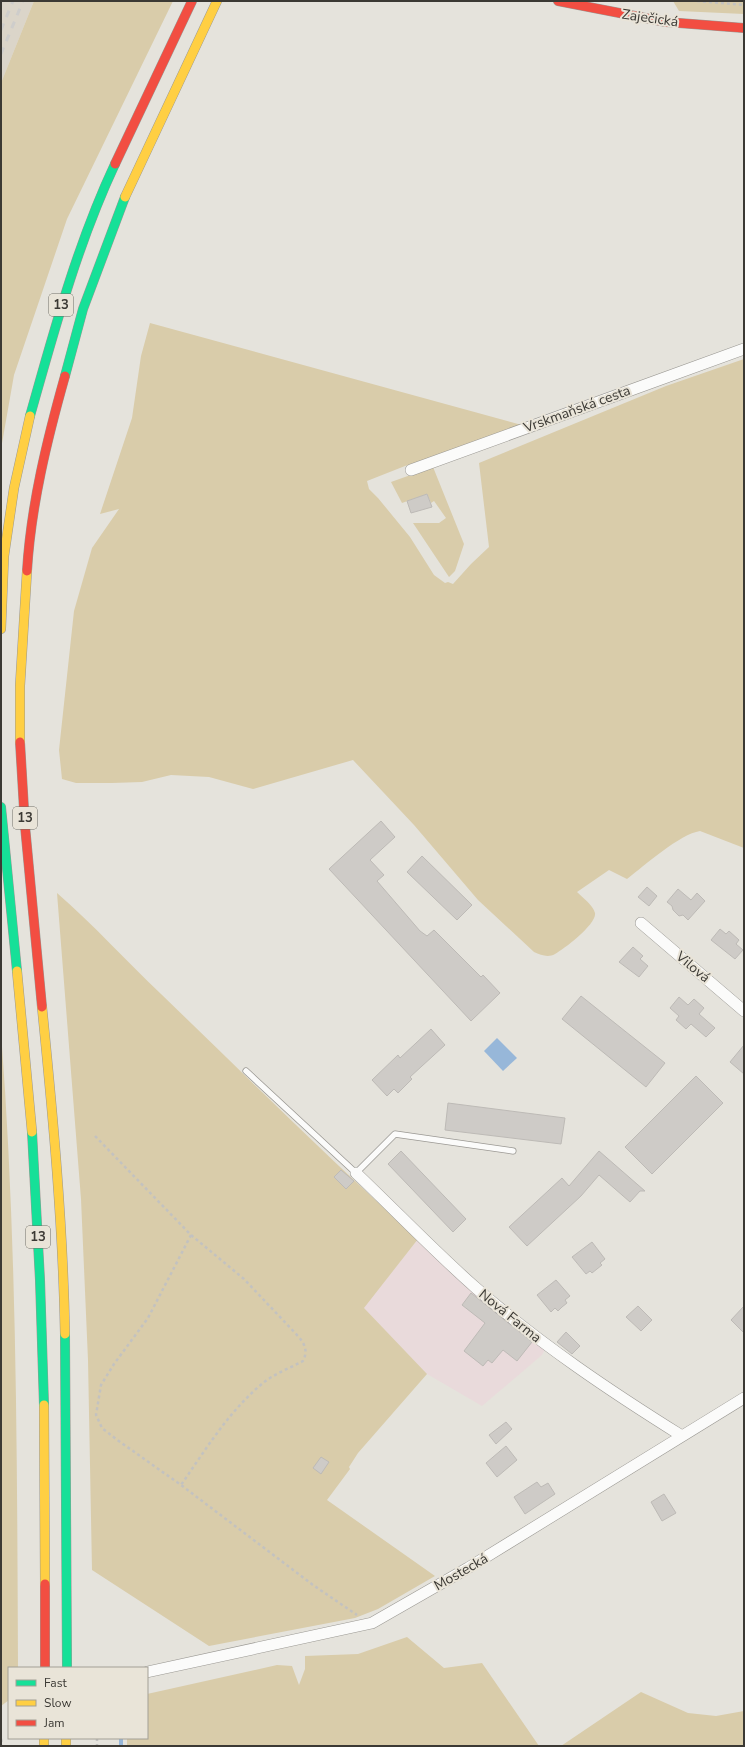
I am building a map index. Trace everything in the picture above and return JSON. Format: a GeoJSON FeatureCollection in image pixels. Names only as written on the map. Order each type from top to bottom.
{"type":"FeatureCollection","features":[{"type":"Feature","properties":{"kind":"main road","name":"13"},"geometry":{"type":"LineString","coordinates":[[1,629],[4,556],[14,488],[28,422],[62,301],[105,186],[192,1]]}},
{"type":"Feature","properties":{"kind":"main road","name":"13"},"geometry":{"type":"LineString","coordinates":[[67,1667],[66,1380],[64,1280],[54,1129],[25,826],[20,757],[20,686],[28,557],[36,490],[51,426],[83,309],[126,194],[217,1]]}},
{"type":"Feature","properties":{"kind":"main road","name":"Zaječická"},"geometry":{"type":"LineString","coordinates":[[558,1],[666,22],[744,28]]}},
{"type":"Feature","properties":{"kind":"main road","name":"13"},"geometry":{"type":"LineString","coordinates":[[1,807],[16,981],[32,1132],[40,1280],[44,1379],[45,1667]]}},
{"type":"Feature","properties":{"kind":"street","name":"Vrskmaňská cesta"},"geometry":{"type":"LineString","coordinates":[[411,470],[744,349]]}},
{"type":"Feature","properties":{"kind":"street","name":"Vilová"},"geometry":{"type":"LineString","coordinates":[[641,923],[744,1011]]}},
{"type":"Feature","properties":{"kind":"street","name":"Nová Farma"},"geometry":{"type":"LineString","coordinates":[[356,1173],[476,1288],[546,1345],[619,1397],[682,1436]]}},
{"type":"Feature","properties":{"kind":"street","name":"Mostecká"},"geometry":{"type":"LineString","coordinates":[[148,1672],[372,1622],[468,1568],[744,1398]]}},
{"type":"Feature","properties":{"kind":"lane","name":"Nová Farma"},"geometry":{"type":"LineString","coordinates":[[246,1071],[356,1173]]}},
{"type":"Feature","properties":{"kind":"lane"},"geometry":{"type":"LineString","coordinates":[[356,1173],[395,1134],[513,1151]]}},
{"type":"Feature","properties":{"kind":"path"},"geometry":{"type":"LineString","coordinates":[[697,1],[744,5]]}},
{"type":"Feature","properties":{"kind":"path"},"geometry":{"type":"LineString","coordinates":[[95,1136],[191,1235],[244,1279],[305,1345],[306,1355],[303,1361],[264,1382],[244,1401],[224,1423],[181,1485]]}},
{"type":"Feature","properties":{"kind":"path"},"geometry":{"type":"LineString","coordinates":[[191,1235],[148,1318],[114,1364],[101,1385],[96,1415],[102,1428],[181,1485],[313,1585],[353,1613],[372,1622]]}},
{"type":"Feature","properties":{"kind":"path"},"geometry":{"type":"LineString","coordinates":[[1,1739],[2,1746]]}},
{"type":"Feature","properties":{"kind":"shaded area"},"geometry":{"type":"Polygon","coordinates":[[[1,1],[34,1],[1,83],[1,1]]]}},
{"type":"Feature","properties":{"kind":"shaded area"},"geometry":{"type":"Polygon","coordinates":[[[34,1],[173,1],[67,219],[14,375],[1,449],[1,83],[34,1]]]}},
{"type":"Feature","properties":{"kind":"shaded area"},"geometry":{"type":"Polygon","coordinates":[[[673,1],[744,1],[744,14],[679,11],[673,1]]]}},
{"type":"Feature","properties":{"kind":"shaded area"},"geometry":{"type":"Polygon","coordinates":[[[150,323],[529,427],[405,466],[367,481],[369,489],[410,537],[434,575],[445,583],[448,582],[453,584],[489,547],[479,463],[666,386],[744,359],[744,848],[700,831],[692,833],[673,844],[627,879],[609,870],[577,892],[590,904],[594,910],[594,918],[591,923],[579,936],[565,947],[555,954],[547,956],[534,952],[478,900],[414,825],[353,760],[253,789],[209,777],[171,775],[142,782],[76,783],[62,779],[59,750],[74,611],[92,548],[119,509],[100,514],[132,418],[141,356],[150,323]]]}},
{"type":"Feature","properties":{"kind":"shaded area"},"geometry":{"type":"Polygon","coordinates":[[[433,467],[464,544],[455,571],[449,577],[413,523],[439,523],[446,518],[434,501],[431,503],[427,494],[402,503],[391,482],[433,467]]]}},
{"type":"Feature","properties":{"kind":"shaded area"},"geometry":{"type":"Polygon","coordinates":[[[57,893],[320,1148],[418,1239],[364,1308],[427,1374],[358,1453],[349,1467],[350,1469],[327,1500],[435,1576],[378,1609],[355,1618],[209,1646],[92,1570],[88,1360],[81,1199],[57,893]]]}},
{"type":"Feature","properties":{"kind":"shaded area"},"geometry":{"type":"Polygon","coordinates":[[[1,1032],[13,1270],[18,1667],[8,1667],[8,1701],[1,1706],[1,1032]]]}},
{"type":"Feature","properties":{"kind":"shaded area"},"geometry":{"type":"Polygon","coordinates":[[[418,1239],[545,1349],[542,1355],[482,1406],[427,1374],[363,1308],[418,1239]]]}},
{"type":"Feature","properties":{"kind":"shaded area"},"geometry":{"type":"Polygon","coordinates":[[[407,1637],[444,1668],[482,1663],[539,1746],[127,1746],[127,1739],[148,1739],[148,1694],[277,1665],[292,1666],[299,1685],[305,1669],[305,1656],[358,1654],[407,1637]]]}},
{"type":"Feature","properties":{"kind":"shaded area"},"geometry":{"type":"Polygon","coordinates":[[[641,1692],[688,1713],[716,1716],[744,1711],[744,1746],[561,1746],[641,1692]]]}},
{"type":"Feature","properties":{"kind":"water"},"geometry":{"type":"Polygon","coordinates":[[[497,1038],[517,1058],[503,1071],[484,1051],[497,1038]]]}},
{"type":"Feature","properties":{"kind":"building"},"geometry":{"type":"Polygon","coordinates":[[[427,494],[432,507],[411,513],[407,501],[427,494]]]}},
{"type":"Feature","properties":{"kind":"building"},"geometry":{"type":"Polygon","coordinates":[[[381,821],[395,837],[370,860],[384,875],[377,881],[420,931],[427,936],[434,930],[481,977],[483,975],[500,993],[471,1021],[329,869],[381,821]]]}},
{"type":"Feature","properties":{"kind":"building"},"geometry":{"type":"Polygon","coordinates":[[[422,856],[472,905],[457,920],[407,872],[422,856]]]}},
{"type":"Feature","properties":{"kind":"building"},"geometry":{"type":"Polygon","coordinates":[[[647,887],[657,896],[649,906],[638,897],[647,887]]]}},
{"type":"Feature","properties":{"kind":"building"},"geometry":{"type":"Polygon","coordinates":[[[678,889],[691,900],[697,893],[705,901],[688,920],[683,915],[679,916],[667,902],[678,889]]]}},
{"type":"Feature","properties":{"kind":"building"},"geometry":{"type":"Polygon","coordinates":[[[720,929],[726,934],[729,931],[739,940],[736,944],[743,950],[735,959],[711,940],[720,929]]]}},
{"type":"Feature","properties":{"kind":"building"},"geometry":{"type":"Polygon","coordinates":[[[633,947],[643,956],[640,959],[648,966],[639,977],[619,962],[633,947]]]}},
{"type":"Feature","properties":{"kind":"building"},"geometry":{"type":"Polygon","coordinates":[[[581,996],[665,1063],[646,1087],[562,1019],[581,996]]]}},
{"type":"Feature","properties":{"kind":"building"},"geometry":{"type":"Polygon","coordinates":[[[679,997],[688,1005],[694,999],[704,1008],[699,1014],[715,1028],[706,1037],[691,1024],[686,1029],[676,1020],[679,1016],[670,1008],[679,997]]]}},
{"type":"Feature","properties":{"kind":"building"},"geometry":{"type":"Polygon","coordinates":[[[431,1029],[445,1045],[410,1077],[412,1079],[398,1093],[394,1089],[387,1096],[372,1080],[398,1055],[400,1058],[431,1029]]]}},
{"type":"Feature","properties":{"kind":"building"},"geometry":{"type":"Polygon","coordinates":[[[744,1045],[744,1074],[730,1062],[744,1045]]]}},
{"type":"Feature","properties":{"kind":"building"},"geometry":{"type":"Polygon","coordinates":[[[696,1076],[723,1103],[652,1174],[625,1147],[696,1076]]]}},
{"type":"Feature","properties":{"kind":"building"},"geometry":{"type":"Polygon","coordinates":[[[448,1103],[565,1118],[561,1144],[445,1130],[448,1103]]]}},
{"type":"Feature","properties":{"kind":"building"},"geometry":{"type":"Polygon","coordinates":[[[401,1151],[466,1219],[453,1232],[388,1164],[401,1151]]]}},
{"type":"Feature","properties":{"kind":"building"},"geometry":{"type":"Polygon","coordinates":[[[599,1151],[645,1191],[640,1191],[630,1202],[599,1175],[581,1196],[527,1246],[509,1227],[562,1178],[569,1186],[599,1151]]]}},
{"type":"Feature","properties":{"kind":"building"},"geometry":{"type":"Polygon","coordinates":[[[341,1170],[354,1181],[346,1189],[334,1177],[341,1170]]]}},
{"type":"Feature","properties":{"kind":"building"},"geometry":{"type":"Polygon","coordinates":[[[592,1242],[605,1259],[600,1263],[602,1265],[592,1273],[590,1271],[586,1274],[572,1257],[592,1242]]]}},
{"type":"Feature","properties":{"kind":"building"},"geometry":{"type":"Polygon","coordinates":[[[556,1280],[570,1296],[565,1300],[567,1303],[558,1311],[555,1308],[551,1312],[537,1295],[556,1280]]]}},
{"type":"Feature","properties":{"kind":"building"},"geometry":{"type":"Polygon","coordinates":[[[471,1293],[532,1342],[517,1361],[503,1350],[492,1363],[488,1360],[483,1366],[464,1351],[485,1323],[462,1305],[471,1293]]]}},
{"type":"Feature","properties":{"kind":"building"},"geometry":{"type":"Polygon","coordinates":[[[638,1306],[652,1320],[641,1331],[626,1317],[638,1306]]]}},
{"type":"Feature","properties":{"kind":"building"},"geometry":{"type":"Polygon","coordinates":[[[744,1306],[744,1333],[731,1320],[744,1306]]]}},
{"type":"Feature","properties":{"kind":"building"},"geometry":{"type":"Polygon","coordinates":[[[566,1332],[580,1346],[572,1354],[557,1342],[566,1332]]]}},
{"type":"Feature","properties":{"kind":"building"},"geometry":{"type":"Polygon","coordinates":[[[506,1422],[512,1429],[496,1444],[489,1435],[506,1422]]]}},
{"type":"Feature","properties":{"kind":"building"},"geometry":{"type":"Polygon","coordinates":[[[506,1446],[517,1460],[497,1477],[486,1463],[506,1446]]]}},
{"type":"Feature","properties":{"kind":"building"},"geometry":{"type":"Polygon","coordinates":[[[321,1457],[329,1462],[321,1474],[313,1468],[321,1457]]]}},
{"type":"Feature","properties":{"kind":"building"},"geometry":{"type":"Polygon","coordinates":[[[537,1482],[541,1487],[548,1483],[555,1494],[525,1514],[514,1497],[537,1482]]]}},
{"type":"Feature","properties":{"kind":"building"},"geometry":{"type":"Polygon","coordinates":[[[664,1494],[676,1513],[662,1521],[651,1502],[664,1494]]]}},
{"type":"Feature","properties":{"kind":"waterway"},"geometry":{"type":"LineString","coordinates":[[121,1739],[121,1746]]}},
{"type":"Feature","properties":{"kind":"railway"},"geometry":{"type":"LineString","coordinates":[[1,30],[13,1]]}},
{"type":"Feature","properties":{"kind":"railway"},"geometry":{"type":"LineString","coordinates":[[1,54],[23,1]]}},
{"type":"Feature","properties":{"kind":"traffic: fast"},"geometry":{"type":"LineString","coordinates":[[30,416],[67,288],[89,226],[115,164]]}},
{"type":"Feature","properties":{"kind":"traffic: fast"},"geometry":{"type":"LineString","coordinates":[[65,376],[83,309],[125,197]]}},
{"type":"Feature","properties":{"kind":"traffic: fast"},"geometry":{"type":"LineString","coordinates":[[1,807],[17,971]]}},
{"type":"Feature","properties":{"kind":"traffic: fast"},"geometry":{"type":"LineString","coordinates":[[32,1132],[40,1280],[44,1405]]}},
{"type":"Feature","properties":{"kind":"traffic: fast"},"geometry":{"type":"LineString","coordinates":[[65,1334],[67,1667]]}},
{"type":"Feature","properties":{"kind":"traffic: slow"},"geometry":{"type":"LineString","coordinates":[[125,197],[217,1]]}},
{"type":"Feature","properties":{"kind":"traffic: slow"},"geometry":{"type":"LineString","coordinates":[[1,629],[4,556],[14,488],[30,416]]}},
{"type":"Feature","properties":{"kind":"traffic: slow"},"geometry":{"type":"LineString","coordinates":[[20,742],[20,686],[27,571]]}},
{"type":"Feature","properties":{"kind":"traffic: slow"},"geometry":{"type":"LineString","coordinates":[[17,971],[32,1132]]}},
{"type":"Feature","properties":{"kind":"traffic: slow"},"geometry":{"type":"LineString","coordinates":[[42,1007],[57,1170],[65,1334]]}},
{"type":"Feature","properties":{"kind":"traffic: slow"},"geometry":{"type":"LineString","coordinates":[[44,1405],[45,1584]]}},
{"type":"Feature","properties":{"kind":"traffic: slow"},"geometry":{"type":"LineString","coordinates":[[44,1739],[44,1746]]}},
{"type":"Feature","properties":{"kind":"traffic: slow"},"geometry":{"type":"LineString","coordinates":[[66,1739],[66,1746]]}},
{"type":"Feature","properties":{"kind":"traffic: jam"},"geometry":{"type":"LineString","coordinates":[[115,164],[192,1]]}},
{"type":"Feature","properties":{"kind":"traffic: jam"},"geometry":{"type":"LineString","coordinates":[[558,1],[666,22],[744,28]]}},
{"type":"Feature","properties":{"kind":"traffic: jam"},"geometry":{"type":"LineString","coordinates":[[27,571],[36,497],[52,424],[65,376]]}},
{"type":"Feature","properties":{"kind":"traffic: jam"},"geometry":{"type":"LineString","coordinates":[[20,742],[25,826],[42,1007]]}},
{"type":"Feature","properties":{"kind":"traffic: jam"},"geometry":{"type":"LineString","coordinates":[[45,1584],[45,1667]]}}]}
